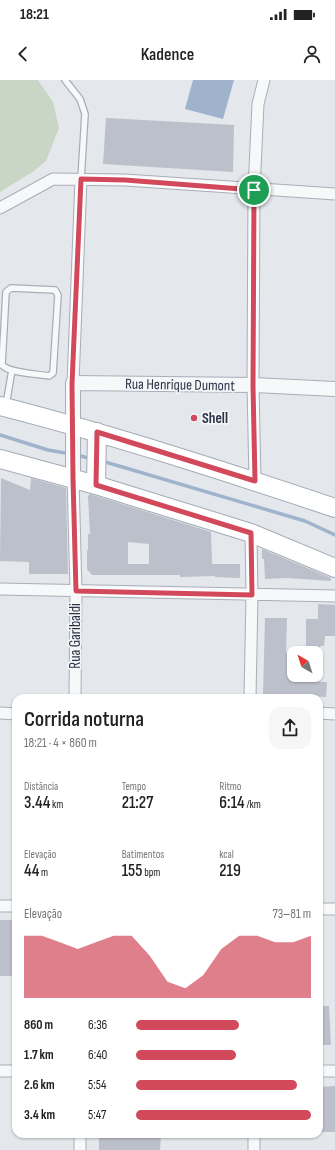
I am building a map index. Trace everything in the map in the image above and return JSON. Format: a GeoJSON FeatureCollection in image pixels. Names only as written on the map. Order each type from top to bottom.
{"type":"FeatureCollection","features":[{"type":"Feature","properties":{"kind":"main road"},"geometry":{"type":"LineString","coordinates":[[3,407],[72,432],[255,481],[335,508]]}},
{"type":"Feature","properties":{"kind":"main road"},"geometry":{"type":"LineString","coordinates":[[96,477],[97,438]]}},
{"type":"Feature","properties":{"kind":"main road"},"geometry":{"type":"LineString","coordinates":[[0,459],[73,471],[96,477],[251,533],[335,568]]}},
{"type":"Feature","properties":{"kind":"street"},"geometry":{"type":"LineString","coordinates":[[255,481],[253,386],[254,190],[258,104],[264,80]]}},
{"type":"Feature","properties":{"kind":"street"},"geometry":{"type":"LineString","coordinates":[[0,208],[53,179],[125,180],[254,190],[335,194]]}},
{"type":"Feature","properties":{"kind":"street"},"geometry":{"type":"LineString","coordinates":[[73,471],[72,384],[81,179]]}},
{"type":"Feature","properties":{"kind":"street","name":"Rua Henrique Dumont"},"geometry":{"type":"LineString","coordinates":[[72,384],[253,386],[335,389]]}},
{"type":"Feature","properties":{"kind":"street","name":"Rua Garibaldi"},"geometry":{"type":"LineString","coordinates":[[73,471],[76,591],[75,694]]}},
{"type":"Feature","properties":{"kind":"street"},"geometry":{"type":"LineString","coordinates":[[250,694],[252,595],[251,533]]}},
{"type":"Feature","properties":{"kind":"street"},"geometry":{"type":"LineString","coordinates":[[0,589],[335,596]]}},
{"type":"Feature","properties":{"kind":"street"},"geometry":{"type":"LineString","coordinates":[[323,713],[335,714]]}},
{"type":"Feature","properties":{"kind":"street"},"geometry":{"type":"LineString","coordinates":[[0,714],[12,714]]}},
{"type":"Feature","properties":{"kind":"street"},"geometry":{"type":"LineString","coordinates":[[0,906],[12,906]]}},
{"type":"Feature","properties":{"kind":"street"},"geometry":{"type":"LineString","coordinates":[[323,909],[335,909]]}},
{"type":"Feature","properties":{"kind":"street"},"geometry":{"type":"LineString","coordinates":[[0,1071],[12,1071]]}},
{"type":"Feature","properties":{"kind":"street"},"geometry":{"type":"LineString","coordinates":[[323,1071],[335,1071]]}},
{"type":"Feature","properties":{"kind":"street"},"geometry":{"type":"LineString","coordinates":[[80,1138],[80,1150]]}},
{"type":"Feature","properties":{"kind":"street"},"geometry":{"type":"LineString","coordinates":[[254,1138],[254,1150]]}},
{"type":"Feature","properties":{"kind":"lane"},"geometry":{"type":"LineString","coordinates":[[66,80],[80,99],[85,114],[81,179]]}},
{"type":"Feature","properties":{"kind":"lane"},"geometry":{"type":"LineString","coordinates":[[11,288],[55,290],[58,295],[53,373],[49,376],[12,370],[4,368],[1,362],[6,292],[11,288]]}},
{"type":"Feature","properties":{"kind":"lane"},"geometry":{"type":"LineString","coordinates":[[3,407],[12,370]]}},
{"type":"Feature","properties":{"kind":"green space"},"geometry":{"type":"Polygon","coordinates":[[[0,80],[38,80],[53,102],[59,128],[46,161],[34,171],[0,192],[0,80]]]}},
{"type":"Feature","properties":{"kind":"water"},"geometry":{"type":"Polygon","coordinates":[[[193,80],[234,80],[223,119],[185,109],[193,80]]]}},
{"type":"Feature","properties":{"kind":"building"},"geometry":{"type":"Polygon","coordinates":[[[106,118],[234,125],[233,172],[103,164],[106,118]]]}},
{"type":"Feature","properties":{"kind":"building"},"geometry":{"type":"Polygon","coordinates":[[[1,478],[30,490],[31,478],[66,488],[68,574],[29,574],[29,562],[0,561],[1,478]]]}},
{"type":"Feature","properties":{"kind":"building"},"geometry":{"type":"Polygon","coordinates":[[[90,494],[211,532],[212,564],[240,564],[240,578],[215,576],[180,577],[180,575],[92,575],[87,569],[88,534],[90,534],[88,496],[90,494]],[[128,542],[128,564],[149,564],[149,544],[128,542]]]}},
{"type":"Feature","properties":{"kind":"building"},"geometry":{"type":"Polygon","coordinates":[[[262,549],[331,578],[331,581],[287,578],[265,579],[262,549]]]}},
{"type":"Feature","properties":{"kind":"building"},"geometry":{"type":"Polygon","coordinates":[[[318,604],[335,605],[335,636],[325,636],[324,646],[306,646],[306,619],[318,619],[318,604]]]}},
{"type":"Feature","properties":{"kind":"building"},"geometry":{"type":"Polygon","coordinates":[[[265,618],[287,618],[287,682],[327,682],[326,697],[323,697],[323,694],[263,694],[265,618]]]}},
{"type":"Feature","properties":{"kind":"building"},"geometry":{"type":"Polygon","coordinates":[[[0,920],[12,920],[12,976],[0,976],[0,920]]]}},
{"type":"Feature","properties":{"kind":"building"},"geometry":{"type":"Polygon","coordinates":[[[323,1006],[329,1006],[331,1045],[323,1045],[323,1006]]]}},
{"type":"Feature","properties":{"kind":"building"},"geometry":{"type":"Polygon","coordinates":[[[335,1086],[335,1132],[323,1132],[323,1087],[335,1086]]]}},
{"type":"Feature","properties":{"kind":"building"},"geometry":{"type":"Polygon","coordinates":[[[99,1138],[161,1138],[160,1150],[99,1150],[99,1138]]]}},
{"type":"Feature","properties":{"kind":"waterway"},"geometry":{"type":"LineString","coordinates":[[0,435],[48,450],[71,454]]}},
{"type":"Feature","properties":{"kind":"waterway"},"geometry":{"type":"LineString","coordinates":[[77,455],[92,459]]}},
{"type":"Feature","properties":{"kind":"waterway"},"geometry":{"type":"LineString","coordinates":[[102,461],[305,521],[335,535]]}},
{"type":"Feature","properties":{"kind":"place","name":"Shell"},"geometry":{"type":"Point","coordinates":[194,418]}},
{"type":"Feature","properties":{"kind":"route"},"geometry":{"type":"LineString","coordinates":[[81,179],[125,180],[254,190],[253,386],[255,481],[97,432],[96,485],[251,533],[252,595],[76,591],[72,384],[81,179]]}}]}
